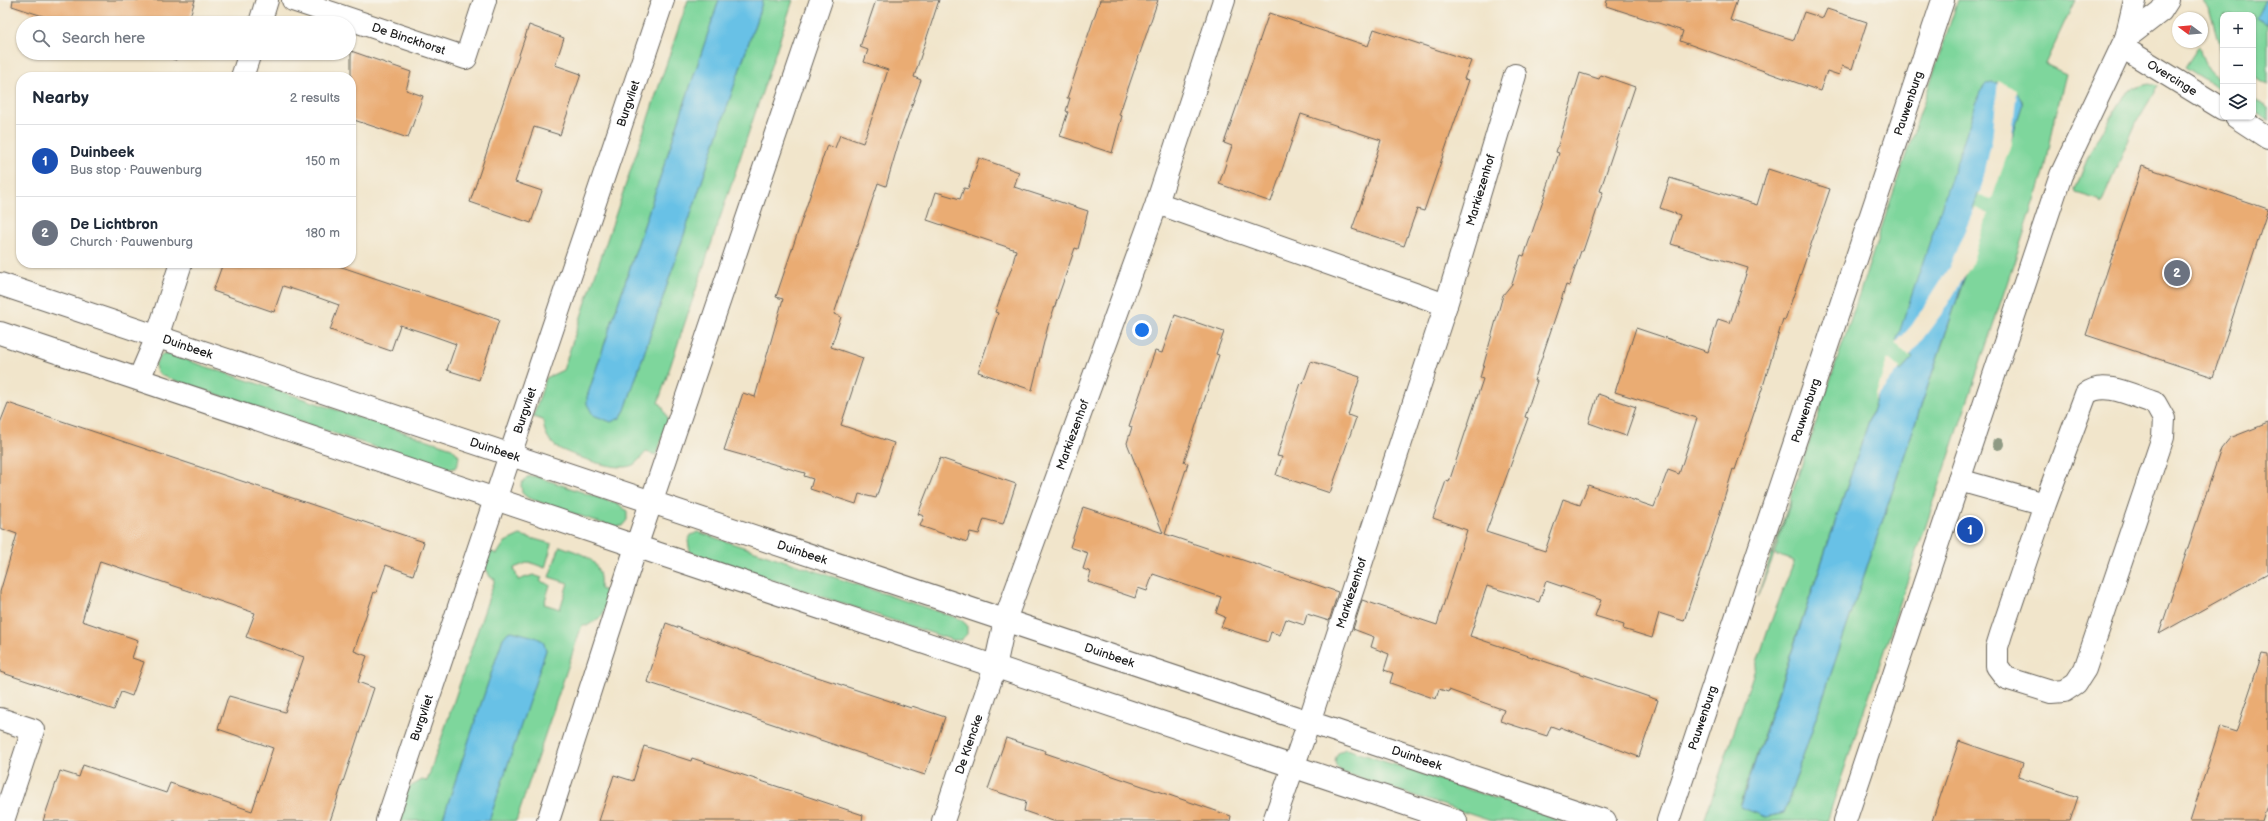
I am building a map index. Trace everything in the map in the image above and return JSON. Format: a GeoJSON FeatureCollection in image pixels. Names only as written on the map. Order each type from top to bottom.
{"type":"FeatureCollection","features":[{"type":"Feature","properties":{"kind":"street"},"geometry":{"type":"LineString","coordinates":[[262,16],[268,0]]}},
{"type":"Feature","properties":{"kind":"street","name":"De Binckhorst"},"geometry":{"type":"LineString","coordinates":[[293,0],[341,16]]}},
{"type":"Feature","properties":{"kind":"street","name":"De Binckhorst"},"geometry":{"type":"LineString","coordinates":[[356,21],[466,58],[485,0]]}},
{"type":"Feature","properties":{"kind":"street","name":"Burgvliet"},"geometry":{"type":"LineString","coordinates":[[387,821],[663,0]]}},
{"type":"Feature","properties":{"kind":"street"},"geometry":{"type":"LineString","coordinates":[[548,821],[636,547],[821,0]]}},
{"type":"Feature","properties":{"kind":"street","name":"Markiezenhof"},"geometry":{"type":"LineString","coordinates":[[995,667],[1005,620],[1157,203],[1224,0]]}},
{"type":"Feature","properties":{"kind":"street","name":"Pauwenburg"},"geometry":{"type":"LineString","coordinates":[[1668,821],[1943,0]]}},
{"type":"Feature","properties":{"kind":"street"},"geometry":{"type":"LineString","coordinates":[[1845,821],[2061,175],[2124,43],[2135,0]]}},
{"type":"Feature","properties":{"kind":"street"},"geometry":{"type":"LineString","coordinates":[[2124,43],[2161,11],[2168,0]]}},
{"type":"Feature","properties":{"kind":"street","name":"Overcinge"},"geometry":{"type":"LineString","coordinates":[[2124,43],[2220,107]]}},
{"type":"Feature","properties":{"kind":"street"},"geometry":{"type":"LineString","coordinates":[[244,72],[248,60]]}},
{"type":"Feature","properties":{"kind":"street","name":"Markiezenhof"},"geometry":{"type":"LineString","coordinates":[[1274,821],[1292,766],[1309,722],[1446,306],[1515,75]]}},
{"type":"Feature","properties":{"kind":"street"},"geometry":{"type":"LineString","coordinates":[[2241,120],[2268,138]]}},
{"type":"Feature","properties":{"kind":"street"},"geometry":{"type":"LineString","coordinates":[[1157,203],[1446,306]]}},
{"type":"Feature","properties":{"kind":"street"},"geometry":{"type":"LineString","coordinates":[[139,379],[157,337],[179,268]]}},
{"type":"Feature","properties":{"kind":"street","name":"Duinbeek"},"geometry":{"type":"LineString","coordinates":[[0,284],[1605,821]]}},
{"type":"Feature","properties":{"kind":"street"},"geometry":{"type":"LineString","coordinates":[[0,333],[1456,821]]}},
{"type":"Feature","properties":{"kind":"street"},"geometry":{"type":"LineString","coordinates":[[2104,387],[2155,403],[2164,419],[2162,437],[2085,669],[2076,683],[2064,691],[2051,692],[2006,678],[1997,666],[1997,646],[2045,504],[2086,394],[2093,388],[2104,387]]}},
{"type":"Feature","properties":{"kind":"street"},"geometry":{"type":"LineString","coordinates":[[1959,480],[2045,504]]}},
{"type":"Feature","properties":{"kind":"street","name":"De Klencke"},"geometry":{"type":"LineString","coordinates":[[943,821],[995,667]]}},
{"type":"Feature","properties":{"kind":"street"},"geometry":{"type":"LineString","coordinates":[[0,719],[33,730],[3,821]]}},
{"type":"Feature","properties":{"kind":"green space"},"geometry":{"type":"Polygon","coordinates":[[[688,0],[719,0],[587,397],[620,418],[625,410],[763,0],[793,0],[658,403],[661,404],[668,419],[656,455],[646,452],[633,465],[616,467],[594,462],[556,447],[546,435],[543,420],[533,417],[546,378],[563,370],[688,0]]]}},
{"type":"Feature","properties":{"kind":"green space"},"geometry":{"type":"Polygon","coordinates":[[[1958,0],[2075,0],[2045,64],[2066,74],[2055,118],[2045,170],[1827,821],[1704,821],[1769,627],[1794,561],[1774,554],[1791,501],[1772,554],[1774,555],[1757,598],[1958,0]],[[1997,82],[1913,358],[1901,371],[1889,361],[1740,805],[1766,817],[1784,813],[1986,214],[1972,209],[1978,192],[1992,197],[2022,106],[2022,99],[1997,82]]]}},
{"type":"Feature","properties":{"kind":"green space"},"geometry":{"type":"Polygon","coordinates":[[[2202,0],[2265,0],[2257,18],[2268,24],[2268,84],[2256,78],[2256,12],[2220,12],[2220,47],[2209,8],[2202,0]]]}},
{"type":"Feature","properties":{"kind":"green space"},"geometry":{"type":"Polygon","coordinates":[[[2198,48],[2200,48],[2206,67],[2220,80],[2220,89],[2185,67],[2198,48]]]}},
{"type":"Feature","properties":{"kind":"green space"},"geometry":{"type":"Polygon","coordinates":[[[2149,84],[2158,86],[2136,123],[2101,204],[2099,200],[2076,193],[2075,190],[2090,152],[2125,95],[2132,89],[2149,84]]]}},
{"type":"Feature","properties":{"kind":"green space"},"geometry":{"type":"Polygon","coordinates":[[[2256,101],[2268,108],[2268,120],[2256,112],[2256,101]]]}},
{"type":"Feature","properties":{"kind":"green space"},"geometry":{"type":"Polygon","coordinates":[[[165,353],[452,448],[459,456],[458,463],[455,468],[444,470],[162,376],[156,370],[155,365],[161,355],[165,353]]]}},
{"type":"Feature","properties":{"kind":"green space"},"geometry":{"type":"Polygon","coordinates":[[[535,476],[620,505],[627,511],[627,520],[622,526],[613,527],[528,498],[522,493],[521,484],[527,477],[535,476]]]}},
{"type":"Feature","properties":{"kind":"green space"},"geometry":{"type":"Polygon","coordinates":[[[698,532],[960,619],[967,625],[967,634],[961,640],[952,640],[694,554],[690,552],[688,541],[691,535],[698,532]]]}},
{"type":"Feature","properties":{"kind":"green space"},"geometry":{"type":"Polygon","coordinates":[[[520,535],[552,544],[545,568],[529,562],[514,568],[518,580],[533,575],[542,578],[540,581],[550,585],[544,604],[560,609],[568,583],[549,577],[560,546],[584,555],[590,559],[598,570],[600,589],[611,592],[602,616],[587,626],[582,625],[516,821],[489,821],[546,650],[542,641],[535,637],[503,638],[442,821],[396,821],[408,788],[422,780],[427,781],[495,579],[490,577],[483,562],[487,550],[497,554],[505,542],[520,535]]]}},
{"type":"Feature","properties":{"kind":"green space"},"geometry":{"type":"Polygon","coordinates":[[[1345,749],[1563,821],[1491,821],[1342,772],[1336,766],[1335,761],[1338,753],[1345,749]]]}},
{"type":"Feature","properties":{"kind":"water"},"geometry":{"type":"Polygon","coordinates":[[[719,0],[763,0],[625,410],[620,418],[611,422],[593,415],[587,404],[587,397],[719,0]]]}},
{"type":"Feature","properties":{"kind":"water"},"geometry":{"type":"Polygon","coordinates":[[[2265,0],[2268,0],[2268,24],[2256,18],[2265,0]]]}},
{"type":"Feature","properties":{"kind":"water"},"geometry":{"type":"Polygon","coordinates":[[[1991,82],[2007,86],[2016,92],[2022,106],[1992,197],[1978,193],[1973,209],[1986,213],[1784,813],[1766,817],[1740,807],[1889,361],[1901,371],[1913,358],[1896,342],[1980,92],[1986,84],[1991,82]]]}},
{"type":"Feature","properties":{"kind":"water"},"geometry":{"type":"Polygon","coordinates":[[[512,631],[535,637],[543,641],[546,650],[489,821],[442,821],[503,638],[508,632],[512,631]]]}},
{"type":"Feature","properties":{"kind":"pier"},"geometry":{"type":"Polygon","coordinates":[[[1998,81],[2017,90],[2011,144],[1992,199],[1979,196],[1992,140],[1998,81]]]}},
{"type":"Feature","properties":{"kind":"pier"},"geometry":{"type":"Polygon","coordinates":[[[1975,207],[1988,214],[1971,266],[1943,312],[1909,357],[1895,344],[1912,325],[1949,267],[1975,207]]]}},
{"type":"Feature","properties":{"kind":"pier"},"geometry":{"type":"Polygon","coordinates":[[[1890,359],[1900,368],[1874,401],[1887,360],[1890,359]]]}},
{"type":"Feature","properties":{"kind":"building"},"geometry":{"type":"Polygon","coordinates":[[[13,0],[195,0],[190,16],[43,16],[12,6],[13,0]]]}},
{"type":"Feature","properties":{"kind":"building"},"geometry":{"type":"Polygon","coordinates":[[[876,0],[939,0],[914,77],[921,80],[900,138],[886,186],[878,183],[834,314],[841,317],[831,347],[863,358],[841,425],[894,443],[876,498],[859,494],[856,504],[810,489],[813,479],[804,476],[805,473],[724,450],[743,393],[755,397],[783,299],[776,297],[827,145],[835,148],[840,135],[863,143],[878,101],[888,70],[864,62],[868,50],[860,47],[876,0]]]}},
{"type":"Feature","properties":{"kind":"building"},"geometry":{"type":"Polygon","coordinates":[[[1100,0],[1158,0],[1119,115],[1122,116],[1112,153],[1060,136],[1068,112],[1066,111],[1070,98],[1067,98],[1100,0]]]}},
{"type":"Feature","properties":{"kind":"building"},"geometry":{"type":"Polygon","coordinates":[[[1607,0],[1737,0],[1730,20],[1794,40],[1804,12],[1823,18],[1827,9],[1867,22],[1852,69],[1842,66],[1839,75],[1827,71],[1820,91],[1680,41],[1683,31],[1606,6],[1607,0]]]}},
{"type":"Feature","properties":{"kind":"building"},"geometry":{"type":"Polygon","coordinates":[[[1269,13],[1368,46],[1374,29],[1471,61],[1464,79],[1469,80],[1424,211],[1417,209],[1404,246],[1352,229],[1369,181],[1381,140],[1301,114],[1271,202],[1219,184],[1232,146],[1224,143],[1269,13]]]}},
{"type":"Feature","properties":{"kind":"building"},"geometry":{"type":"Polygon","coordinates":[[[529,25],[564,38],[555,65],[581,74],[560,135],[534,127],[515,182],[542,191],[531,223],[470,202],[529,25]]]}},
{"type":"Feature","properties":{"kind":"building"},"geometry":{"type":"Polygon","coordinates":[[[356,53],[411,72],[406,90],[423,96],[408,138],[356,121],[356,72],[351,72],[351,60],[356,60],[356,53]]]}},
{"type":"Feature","properties":{"kind":"building"},"geometry":{"type":"Polygon","coordinates":[[[1580,73],[1599,79],[1601,75],[1635,87],[1600,191],[1603,192],[1583,251],[1581,251],[1569,286],[1566,285],[1534,381],[1537,381],[1525,417],[1528,418],[1486,532],[1545,551],[1563,499],[1580,505],[1588,485],[1654,507],[1668,470],[1679,474],[1697,418],[1615,392],[1636,328],[1708,352],[1718,319],[1730,323],[1748,268],[1671,244],[1680,215],[1660,208],[1670,178],[1757,205],[1768,169],[1830,189],[1785,320],[1783,319],[1764,383],[1735,470],[1733,469],[1716,526],[1684,621],[1659,613],[1652,638],[1623,629],[1624,625],[1595,616],[1601,600],[1546,581],[1539,602],[1487,586],[1470,636],[1658,700],[1639,757],[1560,727],[1559,729],[1551,726],[1547,736],[1500,721],[1504,710],[1449,690],[1448,692],[1439,689],[1436,699],[1390,683],[1393,673],[1384,670],[1389,654],[1371,647],[1374,637],[1353,629],[1362,600],[1437,625],[1467,530],[1433,518],[1446,481],[1449,482],[1483,379],[1480,378],[1503,295],[1512,284],[1521,255],[1524,256],[1559,153],[1556,152],[1580,73]]]}},
{"type":"Feature","properties":{"kind":"building"},"geometry":{"type":"Polygon","coordinates":[[[979,158],[1019,172],[1014,187],[1088,211],[1078,249],[1075,248],[1048,326],[1032,390],[978,372],[998,313],[995,312],[1012,267],[1016,250],[927,220],[936,192],[960,199],[964,188],[968,189],[979,158]]]}},
{"type":"Feature","properties":{"kind":"building"},"geometry":{"type":"Polygon","coordinates":[[[2142,166],[2268,209],[2213,377],[2086,335],[2142,166]]]}},
{"type":"Feature","properties":{"kind":"building"},"geometry":{"type":"Polygon","coordinates":[[[221,268],[345,268],[499,320],[479,380],[447,370],[456,344],[428,334],[400,325],[391,351],[330,330],[339,305],[311,295],[283,286],[274,312],[213,291],[221,268]]]}},
{"type":"Feature","properties":{"kind":"building"},"geometry":{"type":"Polygon","coordinates":[[[1175,315],[1224,332],[1216,354],[1219,355],[1184,462],[1188,463],[1165,534],[1338,592],[1329,621],[1307,614],[1304,625],[1286,619],[1280,635],[1271,632],[1268,642],[1221,627],[1225,617],[1216,613],[1221,597],[1153,574],[1147,591],[1138,588],[1135,598],[1088,582],[1091,572],[1083,569],[1088,553],[1070,547],[1083,507],[1163,533],[1127,443],[1132,427],[1129,426],[1155,351],[1162,353],[1175,315]]]}},
{"type":"Feature","properties":{"kind":"building"},"geometry":{"type":"Polygon","coordinates":[[[1311,361],[1360,377],[1348,415],[1356,418],[1330,493],[1276,475],[1282,457],[1277,456],[1301,383],[1303,383],[1311,361]]]}},
{"type":"Feature","properties":{"kind":"building"},"geometry":{"type":"Polygon","coordinates":[[[1598,394],[1636,407],[1626,436],[1589,423],[1598,394]]]}},
{"type":"Feature","properties":{"kind":"building"},"geometry":{"type":"Polygon","coordinates":[[[8,403],[424,542],[413,575],[386,565],[376,593],[374,592],[354,651],[367,656],[358,682],[374,688],[330,821],[43,821],[60,771],[79,777],[83,765],[166,793],[170,783],[252,811],[273,748],[218,729],[227,700],[229,696],[285,712],[304,657],[246,637],[255,613],[100,561],[82,621],[138,640],[132,658],[144,662],[132,696],[121,692],[114,710],[0,672],[0,592],[17,534],[0,528],[0,423],[8,403]]]}},
{"type":"Feature","properties":{"kind":"building"},"geometry":{"type":"Polygon","coordinates":[[[2268,423],[2268,573],[2159,634],[2221,449],[2230,438],[2268,423]]]}},
{"type":"Feature","properties":{"kind":"building"},"geometry":{"type":"Polygon","coordinates":[[[940,458],[1016,484],[1003,524],[984,519],[979,534],[970,532],[967,542],[920,526],[924,516],[918,514],[940,458]]]}},
{"type":"Feature","properties":{"kind":"building"},"geometry":{"type":"Polygon","coordinates":[[[666,623],[778,664],[911,708],[912,706],[945,717],[925,775],[647,682],[666,623]]]}},
{"type":"Feature","properties":{"kind":"building"},"geometry":{"type":"Polygon","coordinates":[[[2262,654],[2268,655],[2268,802],[2262,821],[2190,821],[2220,727],[2236,732],[2262,654]]]}},
{"type":"Feature","properties":{"kind":"building"},"geometry":{"type":"Polygon","coordinates":[[[1006,738],[1046,751],[1045,753],[1231,816],[1230,821],[1053,821],[1024,811],[1026,801],[988,789],[1006,738]]]}},
{"type":"Feature","properties":{"kind":"building"},"geometry":{"type":"Polygon","coordinates":[[[1959,741],[2023,763],[2018,777],[2078,797],[2070,821],[1932,821],[1959,741]]]}},
{"type":"Feature","properties":{"kind":"building"},"geometry":{"type":"Polygon","coordinates":[[[644,746],[691,761],[692,758],[863,815],[862,821],[599,821],[614,775],[633,781],[644,746]]]}},
{"type":"Feature","properties":{"kind":"place","name":"De Lichtbron"},"geometry":{"type":"Point","coordinates":[2177,273]}},
{"type":"Feature","properties":{"kind":"place","name":"Duinbeek"},"geometry":{"type":"Point","coordinates":[1970,530]}}]}
